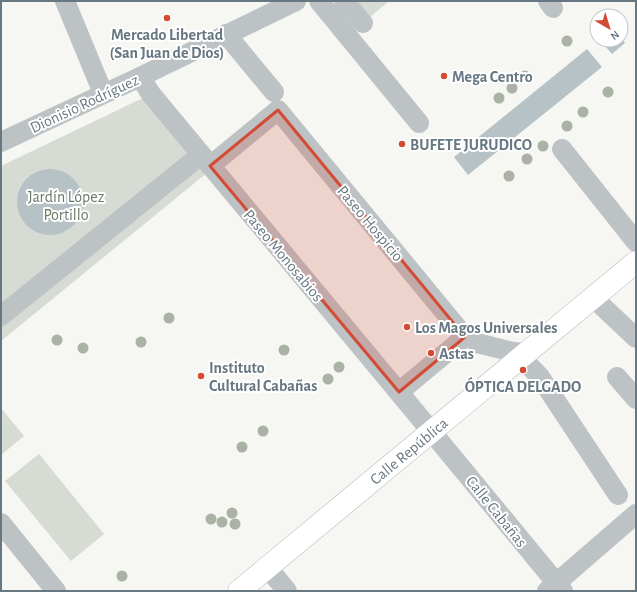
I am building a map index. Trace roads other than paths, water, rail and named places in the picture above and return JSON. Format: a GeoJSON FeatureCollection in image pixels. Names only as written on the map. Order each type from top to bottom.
{"type":"FeatureCollection","features":[{"type":"Feature","properties":{"kind":"main road"},"geometry":{"type":"LineString","coordinates":[[578,310],[586,290],[636,249]]}},
{"type":"Feature","properties":{"kind":"main road"},"geometry":{"type":"LineString","coordinates":[[601,298],[636,262]]}},
{"type":"Feature","properties":{"kind":"main road"},"geometry":{"type":"LineString","coordinates":[[601,298],[636,277]]}},
{"type":"Feature","properties":{"kind":"main road","name":"Calle República"},"geometry":{"type":"LineString","coordinates":[[239,591],[578,310],[601,298]]}},
{"type":"Feature","properties":{"kind":"street"},"geometry":{"type":"LineString","coordinates":[[65,1],[103,93]]}},
{"type":"Feature","properties":{"kind":"street"},"geometry":{"type":"LineString","coordinates":[[203,46],[212,34],[258,13],[268,1]]}},
{"type":"Feature","properties":{"kind":"street","name":"Dionisio Rodríguez"},"geometry":{"type":"LineString","coordinates":[[1,142],[140,77],[296,1]]}},
{"type":"Feature","properties":{"kind":"street"},"geometry":{"type":"LineString","coordinates":[[319,1],[419,123]]}},
{"type":"Feature","properties":{"kind":"street"},"geometry":{"type":"LineString","coordinates":[[330,1],[359,27],[344,1]]}},
{"type":"Feature","properties":{"kind":"street"},"geometry":{"type":"LineString","coordinates":[[226,34],[274,92]]}},
{"type":"Feature","properties":{"kind":"street","name":"Paseo Monosabios"},"geometry":{"type":"LineString","coordinates":[[140,77],[151,94],[202,158],[432,431]]}},
{"type":"Feature","properties":{"kind":"street","name":"Paseo Hospicio"},"geometry":{"type":"LineString","coordinates":[[202,158],[278,110],[465,337],[399,392]]}},
{"type":"Feature","properties":{"kind":"street"},"geometry":{"type":"LineString","coordinates":[[562,150],[636,242]]}},
{"type":"Feature","properties":{"kind":"street"},"geometry":{"type":"LineString","coordinates":[[1,316],[202,158]]}},
{"type":"Feature","properties":{"kind":"street"},"geometry":{"type":"LineString","coordinates":[[601,298],[636,338]]}},
{"type":"Feature","properties":{"kind":"street"},"geometry":{"type":"LineString","coordinates":[[477,343],[523,355],[540,377],[618,495]]}},
{"type":"Feature","properties":{"kind":"street"},"geometry":{"type":"LineString","coordinates":[[617,378],[636,399]]}},
{"type":"Feature","properties":{"kind":"street","name":"Calle Cabañas"},"geometry":{"type":"LineString","coordinates":[[432,431],[555,588]]}},
{"type":"Feature","properties":{"kind":"street"},"geometry":{"type":"LineString","coordinates":[[555,588],[636,514]]}},
{"type":"Feature","properties":{"kind":"street"},"geometry":{"type":"LineString","coordinates":[[1,523],[56,591]]}},
{"type":"Feature","properties":{"kind":"street"},"geometry":{"type":"LineString","coordinates":[[267,568],[287,591]]}},
{"type":"Feature","properties":{"kind":"place","name":"Mercado Libertad (San Juan de Dios)"},"geometry":{"type":"Point","coordinates":[167,18]}},
{"type":"Feature","properties":{"kind":"place","name":"Mega Centro"},"geometry":{"type":"Point","coordinates":[444,76]}},
{"type":"Feature","properties":{"kind":"place","name":"BUFETE JURUDICO"},"geometry":{"type":"Point","coordinates":[402,144]}},
{"type":"Feature","properties":{"kind":"place","name":"Los Magos Universales"},"geometry":{"type":"Point","coordinates":[407,327]}},
{"type":"Feature","properties":{"kind":"place","name":"Astas"},"geometry":{"type":"Point","coordinates":[431,353]}},
{"type":"Feature","properties":{"kind":"place","name":"ÓPTICA DELGADO"},"geometry":{"type":"Point","coordinates":[523,370]}},
{"type":"Feature","properties":{"kind":"place","name":"Instituto Cultural Cabañas"},"geometry":{"type":"Point","coordinates":[201,376]}},
{"type":"Feature","properties":{"kind":"park label","name":"Jardín López Portillo"},"geometry":{"type":"Point","coordinates":[66,205]}}]}
